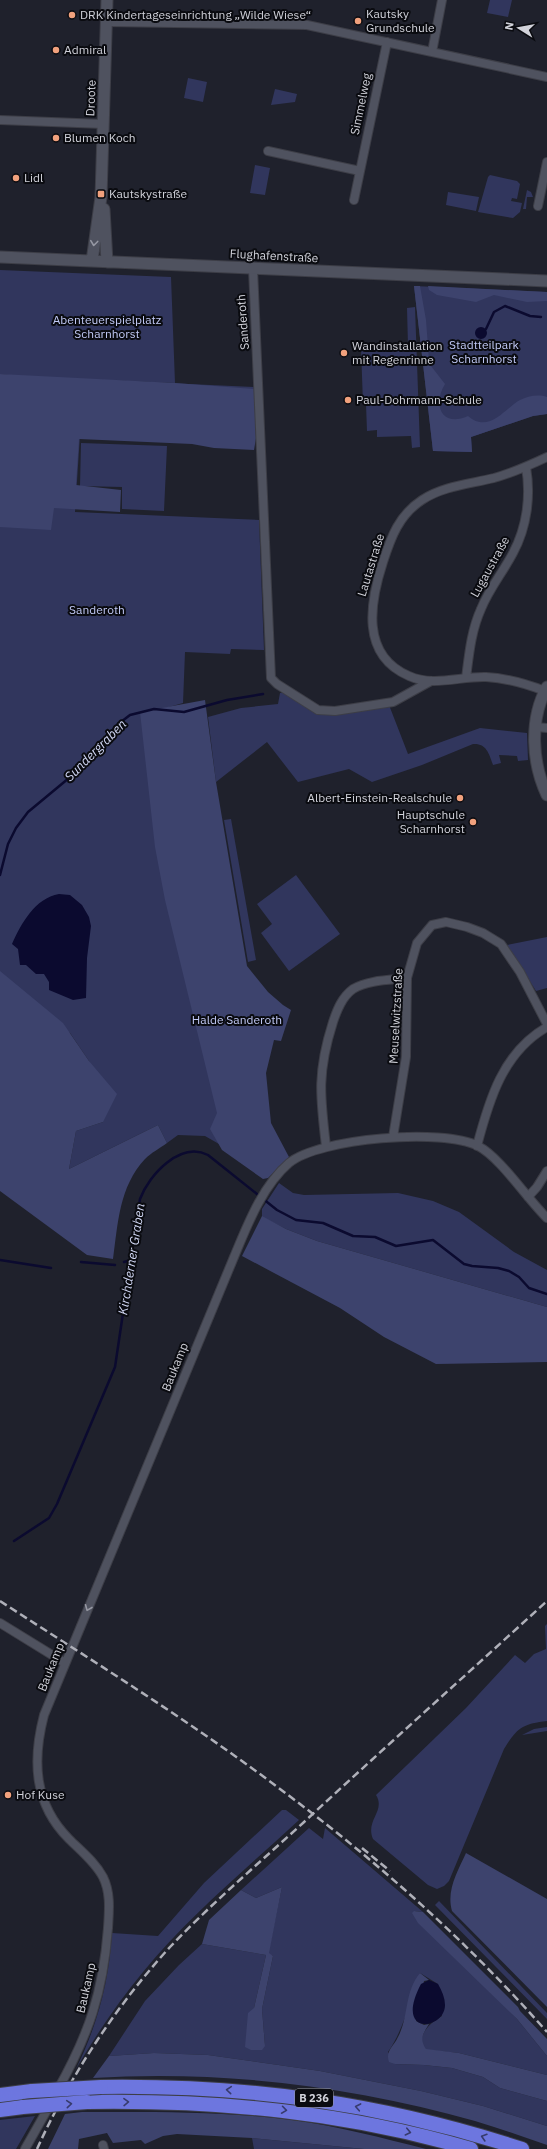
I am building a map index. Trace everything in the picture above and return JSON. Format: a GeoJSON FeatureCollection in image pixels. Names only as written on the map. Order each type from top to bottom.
{"type":"FeatureCollection","features":[{"type":"Feature","properties":{"kind":"highway","name":"B 236"},"geometry":{"type":"LineString","coordinates":[[0,2095],[32,2091],[101,2087],[208,2088],[314,2098],[443,2124],[522,2149]]}},
{"type":"Feature","properties":{"kind":"highway","name":"B 236"},"geometry":{"type":"LineString","coordinates":[[0,2110],[87,2102],[142,2101],[259,2107],[375,2125],[471,2149]]}},
{"type":"Feature","properties":{"kind":"main road","name":"Droote"},"geometry":{"type":"LineString","coordinates":[[92,261],[101,197],[106,22],[108,0]]}},
{"type":"Feature","properties":{"kind":"main road","name":"Droote"},"geometry":{"type":"LineString","coordinates":[[101,197],[103,203],[107,262]]}},
{"type":"Feature","properties":{"kind":"main road","name":"Flughafenstraße"},"geometry":{"type":"LineString","coordinates":[[0,257],[547,281]]}},
{"type":"Feature","properties":{"kind":"main road"},"geometry":{"type":"LineString","coordinates":[[546,689],[537,765],[547,795]]}},
{"type":"Feature","properties":{"kind":"street"},"geometry":{"type":"LineString","coordinates":[[432,52],[442,0]]}},
{"type":"Feature","properties":{"kind":"street"},"geometry":{"type":"LineString","coordinates":[[106,22],[291,23],[321,27],[547,77]]}},
{"type":"Feature","properties":{"kind":"street","name":"Simmelweg"},"geometry":{"type":"LineString","coordinates":[[354,200],[387,42]]}},
{"type":"Feature","properties":{"kind":"street"},"geometry":{"type":"LineString","coordinates":[[0,120],[103,124]]}},
{"type":"Feature","properties":{"kind":"street"},"geometry":{"type":"LineString","coordinates":[[268,152],[360,171]]}},
{"type":"Feature","properties":{"kind":"street"},"geometry":{"type":"LineString","coordinates":[[538,206],[547,162]]}},
{"type":"Feature","properties":{"kind":"street","name":"Sanderoth"},"geometry":{"type":"LineString","coordinates":[[253,269],[271,678],[276,684],[318,710],[335,711],[393,702],[431,681]]}},
{"type":"Feature","properties":{"kind":"street","name":"Lautastraße"},"geometry":{"type":"LineString","coordinates":[[546,689],[495,678],[466,678],[431,681],[413,678],[399,671],[383,654],[373,630],[371,613],[374,590],[391,537],[406,513],[424,498],[449,488],[496,478],[526,467],[547,457]]}},
{"type":"Feature","properties":{"kind":"street","name":"Lugaustraße"},"geometry":{"type":"LineString","coordinates":[[466,678],[470,646],[477,618],[489,593],[514,553],[524,526],[528,497],[526,467]]}},
{"type":"Feature","properties":{"kind":"street","name":"Meuselwitzstraße"},"geometry":{"type":"LineString","coordinates":[[393,1137],[406,1057],[407,978],[417,943],[432,925],[446,922],[467,927],[483,933],[501,944],[520,972],[547,1026]]}},
{"type":"Feature","properties":{"kind":"street"},"geometry":{"type":"LineString","coordinates":[[326,1146],[320,1079],[325,1049],[339,1006],[348,993],[361,985],[407,978]]}},
{"type":"Feature","properties":{"kind":"street"},"geometry":{"type":"LineString","coordinates":[[547,1026],[527,1041],[506,1065],[486,1112],[477,1146],[488,1153],[547,1218]]}},
{"type":"Feature","properties":{"kind":"street","name":"Baukamp"},"geometry":{"type":"LineString","coordinates":[[25,2149],[71,2066],[88,2030],[98,1996],[106,1953],[108,1895],[103,1878],[98,1868],[61,1831],[45,1805],[39,1781],[36,1752],[38,1736],[44,1715],[97,1584],[234,1257],[258,1205],[267,1190],[289,1163],[310,1152],[326,1146],[393,1137],[450,1140],[477,1146]]}},
{"type":"Feature","properties":{"kind":"street"},"geometry":{"type":"LineString","coordinates":[[528,1197],[537,1187],[547,1171]]}},
{"type":"Feature","properties":{"kind":"street"},"geometry":{"type":"LineString","coordinates":[[0,1623],[65,1663]]}},
{"type":"Feature","properties":{"kind":"green space"},"geometry":{"type":"Polygon","coordinates":[[[490,0],[512,0],[508,17],[487,13],[490,0]]]}},
{"type":"Feature","properties":{"kind":"green space"},"geometry":{"type":"Polygon","coordinates":[[[188,78],[207,82],[203,102],[184,98],[188,78]]]}},
{"type":"Feature","properties":{"kind":"green space"},"geometry":{"type":"Polygon","coordinates":[[[275,89],[297,94],[295,102],[271,105],[275,89]]]}},
{"type":"Feature","properties":{"kind":"green space"},"geometry":{"type":"Polygon","coordinates":[[[255,165],[270,168],[265,195],[250,193],[255,165]]]}},
{"type":"Feature","properties":{"kind":"green space"},"geometry":{"type":"Polygon","coordinates":[[[490,175],[517,181],[520,184],[517,199],[512,198],[511,201],[522,203],[520,212],[513,218],[478,212],[488,177],[490,175]]]}},
{"type":"Feature","properties":{"kind":"green space"},"geometry":{"type":"Polygon","coordinates":[[[527,190],[531,192],[533,197],[527,197],[526,209],[523,209],[527,190]]]}},
{"type":"Feature","properties":{"kind":"green space"},"geometry":{"type":"Polygon","coordinates":[[[448,192],[479,197],[476,211],[446,205],[448,192]]]}},
{"type":"Feature","properties":{"kind":"green space","name":"Sanderoth"},"geometry":{"type":"Polygon","coordinates":[[[0,270],[171,277],[175,383],[58,378],[254,387],[255,442],[80,435],[75,512],[259,520],[264,650],[231,649],[230,654],[185,652],[183,703],[148,713],[218,1101],[219,1144],[205,1136],[178,1135],[167,1143],[158,1125],[69,1169],[76,1131],[103,1122],[89,1061],[70,1033],[0,999],[0,375],[19,376],[0,374],[0,270]]]}},
{"type":"Feature","properties":{"kind":"green space","name":"Stadtteilpark Scharnhorst"},"geometry":{"type":"Polygon","coordinates":[[[414,286],[547,292],[547,414],[533,416],[471,437],[472,452],[433,451],[414,286]]]}},
{"type":"Feature","properties":{"kind":"green space"},"geometry":{"type":"Polygon","coordinates":[[[414,286],[420,286],[426,320],[429,360],[431,366],[445,384],[439,400],[442,412],[446,417],[459,419],[468,416],[476,421],[489,421],[502,414],[520,400],[537,396],[547,397],[547,414],[533,416],[471,437],[472,452],[433,451],[414,286]]]}},
{"type":"Feature","properties":{"kind":"green space"},"geometry":{"type":"Polygon","coordinates":[[[428,286],[547,292],[547,301],[527,302],[494,295],[476,302],[437,295],[429,290],[428,286]]]}},
{"type":"Feature","properties":{"kind":"green space"},"geometry":{"type":"Polygon","coordinates":[[[415,307],[420,447],[412,448],[411,436],[377,437],[377,430],[367,431],[366,404],[363,404],[361,348],[408,346],[407,308],[415,307]]]}},
{"type":"Feature","properties":{"kind":"green space"},"geometry":{"type":"Polygon","coordinates":[[[0,374],[175,383],[254,389],[256,438],[254,450],[214,448],[192,444],[79,439],[76,485],[121,490],[120,512],[54,508],[51,530],[0,527],[0,374]]]}},
{"type":"Feature","properties":{"kind":"green space"},"geometry":{"type":"Polygon","coordinates":[[[81,443],[167,446],[164,511],[122,509],[122,487],[80,486],[81,443]]]}},
{"type":"Feature","properties":{"kind":"green space"},"geometry":{"type":"Polygon","coordinates":[[[280,693],[284,693],[323,714],[389,705],[408,754],[480,728],[527,733],[528,760],[518,761],[517,756],[499,755],[501,763],[493,765],[484,747],[473,744],[422,765],[372,782],[349,769],[298,782],[267,742],[216,782],[208,717],[241,708],[278,704],[280,693]]]}},
{"type":"Feature","properties":{"kind":"green space","name":"Halde Sanderoth"},"geometry":{"type":"Polygon","coordinates":[[[205,700],[216,782],[247,966],[268,992],[291,1010],[281,1041],[274,1040],[266,1073],[271,1123],[289,1157],[268,1178],[263,1179],[222,1150],[210,1129],[217,1113],[165,900],[155,847],[140,712],[205,700]]]}},
{"type":"Feature","properties":{"kind":"green space"},"geometry":{"type":"Polygon","coordinates":[[[231,819],[256,960],[248,962],[224,820],[231,819]]]}},
{"type":"Feature","properties":{"kind":"green space"},"geometry":{"type":"Polygon","coordinates":[[[296,875],[340,934],[289,971],[261,933],[272,924],[257,904],[296,875]]]}},
{"type":"Feature","properties":{"kind":"green space"},"geometry":{"type":"Polygon","coordinates":[[[547,937],[547,988],[536,991],[507,945],[547,937]]]}},
{"type":"Feature","properties":{"kind":"green space"},"geometry":{"type":"Polygon","coordinates":[[[0,971],[63,1023],[89,1061],[117,1094],[103,1122],[76,1131],[69,1169],[158,1125],[167,1143],[145,1159],[136,1170],[130,1181],[118,1219],[113,1259],[87,1255],[0,1191],[0,971]]]}},
{"type":"Feature","properties":{"kind":"green space"},"geometry":{"type":"Polygon","coordinates":[[[279,1183],[293,1193],[304,1195],[398,1193],[433,1201],[459,1212],[514,1252],[547,1270],[547,1307],[317,1241],[286,1229],[262,1217],[262,1209],[279,1183]]]}},
{"type":"Feature","properties":{"kind":"green space"},"geometry":{"type":"Polygon","coordinates":[[[262,1216],[286,1229],[317,1241],[547,1307],[547,1362],[436,1364],[384,1337],[340,1308],[242,1256],[262,1216]]]}},
{"type":"Feature","properties":{"kind":"green space"},"geometry":{"type":"Polygon","coordinates":[[[547,1624],[547,1721],[521,1728],[504,1749],[449,1881],[444,1886],[437,1889],[428,1885],[373,1839],[371,1832],[372,1826],[379,1806],[376,1795],[466,1708],[515,1655],[525,1663],[534,1654],[546,1649],[545,1626],[547,1624]]]}},
{"type":"Feature","properties":{"kind":"green space"},"geometry":{"type":"Polygon","coordinates":[[[547,1727],[547,1731],[522,1735],[534,1729],[547,1727]]]}},
{"type":"Feature","properties":{"kind":"green space"},"geometry":{"type":"Polygon","coordinates":[[[282,1810],[286,1810],[299,1820],[218,1893],[161,1951],[116,2007],[99,2031],[76,2069],[90,2036],[101,2003],[108,1969],[112,1933],[158,1936],[204,1883],[282,1810]]]}},
{"type":"Feature","properties":{"kind":"green space"},"geometry":{"type":"Polygon","coordinates":[[[309,1828],[323,1839],[325,1828],[423,1912],[414,1911],[517,2019],[547,2056],[547,2075],[459,2053],[426,2050],[421,2042],[422,2037],[431,2024],[442,2016],[438,1984],[420,1973],[403,2024],[388,2052],[395,2064],[452,2068],[483,2077],[500,2088],[547,2101],[547,2126],[483,2106],[421,2091],[320,2071],[208,2055],[154,2053],[109,2056],[145,2001],[179,1965],[202,1944],[266,1955],[254,2008],[265,2046],[262,2009],[273,1956],[268,1954],[282,1887],[256,1898],[241,1890],[309,1828]]]}},
{"type":"Feature","properties":{"kind":"green space"},"geometry":{"type":"Polygon","coordinates":[[[466,1853],[547,1899],[547,2007],[452,1911],[452,1888],[456,1874],[466,1853]]]}},
{"type":"Feature","properties":{"kind":"green space"},"geometry":{"type":"Polygon","coordinates":[[[282,1887],[269,1953],[273,1956],[262,2009],[265,2046],[262,2050],[251,2050],[245,2047],[248,2013],[254,2008],[266,1955],[202,1944],[209,1920],[241,1890],[256,1898],[282,1887]]]}},
{"type":"Feature","properties":{"kind":"green space"},"geometry":{"type":"Polygon","coordinates":[[[439,1901],[547,2013],[547,2019],[435,1905],[439,1901]]]}},
{"type":"Feature","properties":{"kind":"green space"},"geometry":{"type":"Polygon","coordinates":[[[414,1911],[423,1912],[518,2007],[520,2011],[547,2039],[547,2056],[517,2019],[418,1923],[412,1913],[414,1911]]]}},
{"type":"Feature","properties":{"kind":"green space"},"geometry":{"type":"Polygon","coordinates":[[[420,1973],[429,1980],[424,1981],[416,2021],[424,2025],[429,2024],[422,2039],[426,2049],[459,2053],[547,2075],[547,2101],[500,2088],[483,2077],[452,2068],[395,2064],[389,2062],[388,2055],[404,2021],[411,1988],[420,1973]]]}},
{"type":"Feature","properties":{"kind":"green space"},"geometry":{"type":"Polygon","coordinates":[[[154,2053],[208,2055],[320,2071],[421,2091],[483,2106],[547,2126],[547,2145],[484,2124],[429,2109],[381,2098],[334,2090],[286,2083],[189,2076],[93,2078],[109,2056],[154,2053]]]}},
{"type":"Feature","properties":{"kind":"green space"},"geometry":{"type":"Polygon","coordinates":[[[82,2112],[187,2113],[266,2117],[326,2126],[426,2149],[364,2149],[252,2138],[177,2134],[163,2136],[145,2144],[141,2140],[113,2143],[107,2133],[79,2139],[78,2149],[48,2149],[65,2114],[82,2112]]]}},
{"type":"Feature","properties":{"kind":"green space"},"geometry":{"type":"Polygon","coordinates":[[[35,2116],[16,2149],[0,2149],[0,2120],[35,2116]]]}},
{"type":"Feature","properties":{"kind":"green space"},"geometry":{"type":"Polygon","coordinates":[[[252,2138],[364,2149],[254,2149],[252,2138]]]}},
{"type":"Feature","properties":{"kind":"shaded area"},"geometry":{"type":"Polygon","coordinates":[[[479,327],[483,327],[487,333],[483,339],[479,339],[475,335],[475,331],[479,327]]]}},
{"type":"Feature","properties":{"kind":"shaded area"},"geometry":{"type":"Polygon","coordinates":[[[59,894],[70,895],[82,905],[89,917],[91,926],[87,958],[86,998],[73,1000],[49,990],[49,982],[44,974],[36,974],[26,965],[20,965],[18,949],[12,944],[24,920],[36,906],[50,896],[59,894]]]}},
{"type":"Feature","properties":{"kind":"shaded area"},"geometry":{"type":"Polygon","coordinates":[[[429,1980],[438,1984],[443,1994],[445,2005],[443,2013],[437,2020],[422,2024],[416,2021],[413,2013],[414,2001],[421,1984],[429,1980]]]}},
{"type":"Feature","properties":{"kind":"waterway"},"geometry":{"type":"LineString","coordinates":[[486,329],[494,312],[505,306],[530,316],[541,317]]}},
{"type":"Feature","properties":{"kind":"waterway","name":"Sundergraben"},"geometry":{"type":"LineString","coordinates":[[0,875],[8,844],[16,828],[28,812],[69,778],[117,725],[130,715],[154,709],[184,712],[227,700],[263,694]]}},
{"type":"Feature","properties":{"kind":"waterway","name":"Kirchderner Graben"},"geometry":{"type":"LineString","coordinates":[[14,1541],[49,1518],[57,1504],[115,1367],[140,1199],[150,1180],[158,1171],[177,1156],[197,1152],[208,1155],[277,1210],[296,1220],[323,1223],[353,1236],[375,1237],[396,1246],[433,1240],[464,1264],[498,1268],[509,1271],[519,1277],[529,1288],[547,1294]]}},
{"type":"Feature","properties":{"kind":"waterway"},"geometry":{"type":"LineString","coordinates":[[0,1260],[51,1268]]}},
{"type":"Feature","properties":{"kind":"waterway","name":"Kirchderner Graben"},"geometry":{"type":"LineString","coordinates":[[124,1262],[131,1260]]}},
{"type":"Feature","properties":{"kind":"waterway"},"geometry":{"type":"LineString","coordinates":[[81,1262],[115,1265]]}},
{"type":"Feature","properties":{"kind":"railway"},"geometry":{"type":"LineString","coordinates":[[0,1601],[177,1716],[246,1764],[316,1816],[420,1903],[485,1966],[547,2032]]}},
{"type":"Feature","properties":{"kind":"railway"},"geometry":{"type":"LineString","coordinates":[[37,2149],[64,2095],[96,2043],[131,1993],[170,1947],[235,1884],[547,1601]]}},
{"type":"Feature","properties":{"kind":"railway"},"geometry":{"type":"LineString","coordinates":[[362,1848],[390,1871]]}},
{"type":"Feature","properties":{"kind":"place","name":"DRK Kindertageseinrichtung „Wilde Wiese“"},"geometry":{"type":"Point","coordinates":[72,15]}},
{"type":"Feature","properties":{"kind":"place","name":"Kautsky Grundschule"},"geometry":{"type":"Point","coordinates":[358,21]}},
{"type":"Feature","properties":{"kind":"place","name":"Admiral"},"geometry":{"type":"Point","coordinates":[56,50]}},
{"type":"Feature","properties":{"kind":"place","name":"Blumen Koch"},"geometry":{"type":"Point","coordinates":[56,138]}},
{"type":"Feature","properties":{"kind":"place","name":"Lidl"},"geometry":{"type":"Point","coordinates":[16,178]}},
{"type":"Feature","properties":{"kind":"place","name":"Kautskystraße"},"geometry":{"type":"Point","coordinates":[101,194]}},
{"type":"Feature","properties":{"kind":"place","name":"Wandinstallation mit Regenrinne"},"geometry":{"type":"Point","coordinates":[344,353]}},
{"type":"Feature","properties":{"kind":"place","name":"Paul-Dohrmann-Schule"},"geometry":{"type":"Point","coordinates":[348,400]}},
{"type":"Feature","properties":{"kind":"place","name":"Albert-Einstein-Realschule"},"geometry":{"type":"Point","coordinates":[460,798]}},
{"type":"Feature","properties":{"kind":"place","name":"Hauptschule Scharnhorst"},"geometry":{"type":"Point","coordinates":[473,822]}},
{"type":"Feature","properties":{"kind":"place","name":"Hof Kuse"},"geometry":{"type":"Point","coordinates":[8,1795]}},
{"type":"Feature","properties":{"kind":"park label","name":"Abenteuerspielplatz Scharnhorst"},"geometry":{"type":"Point","coordinates":[107,327]}}]}
